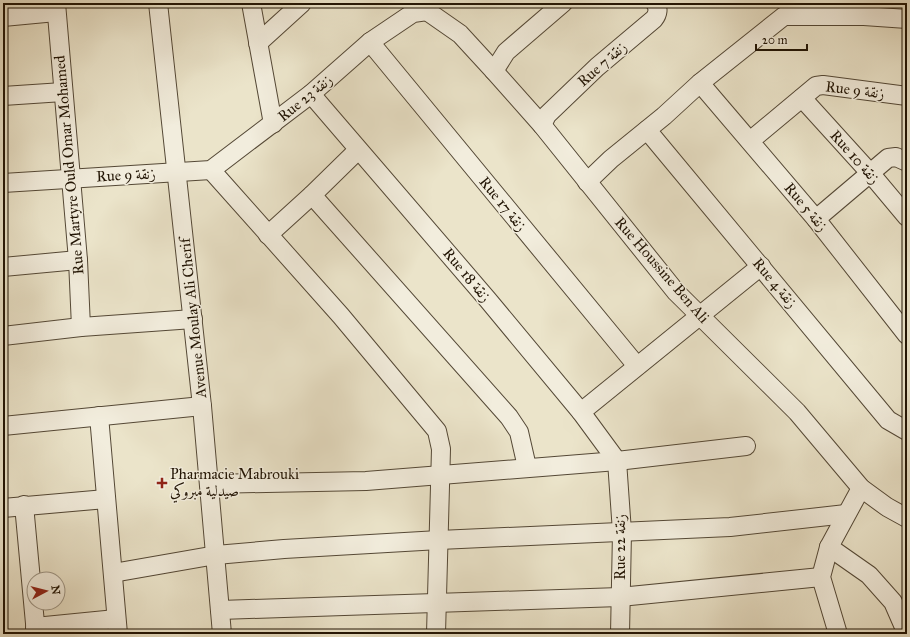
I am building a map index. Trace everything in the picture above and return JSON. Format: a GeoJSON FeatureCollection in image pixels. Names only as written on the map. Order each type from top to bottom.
{"type":"FeatureCollection","features":[{"type":"Feature","properties":{"kind":"street","name":"Avenue Moulay Ali Cherif"},"geometry":{"type":"LineString","coordinates":[[158,3],[202,406],[222,634]]}},
{"type":"Feature","properties":{"kind":"street"},"geometry":{"type":"LineString","coordinates":[[251,3],[272,124]]}},
{"type":"Feature","properties":{"kind":"street"},"geometry":{"type":"LineString","coordinates":[[258,43],[302,3]]}},
{"type":"Feature","properties":{"kind":"street"},"geometry":{"type":"LineString","coordinates":[[494,71],[506,52],[563,3]]}},
{"type":"Feature","properties":{"kind":"street","name":"Rue 7 زنقة"},"geometry":{"type":"LineString","coordinates":[[542,125],[548,115],[597,67],[654,19],[657,15],[658,9],[655,3]]}},
{"type":"Feature","properties":{"kind":"street","name":"Rue Houssine Ben Ali"},"geometry":{"type":"LineString","coordinates":[[428,7],[460,34],[542,125],[587,182],[641,246],[676,292],[797,412],[861,488],[905,519]]}},
{"type":"Feature","properties":{"kind":"street","name":"Rue 23 زنقة"},"geometry":{"type":"LineString","coordinates":[[211,170],[311,94],[370,42],[413,13],[428,7]]}},
{"type":"Feature","properties":{"kind":"street"},"geometry":{"type":"LineString","coordinates":[[3,17],[56,8]]}},
{"type":"Feature","properties":{"kind":"street","name":"Rue Martyre Ould Omar Mohamed"},"geometry":{"type":"LineString","coordinates":[[56,8],[78,260],[81,327]]}},
{"type":"Feature","properties":{"kind":"street"},"geometry":{"type":"LineString","coordinates":[[587,182],[610,159],[647,130],[783,9],[907,19]]}},
{"type":"Feature","properties":{"kind":"street","name":"Rue 17 زنقة"},"geometry":{"type":"LineString","coordinates":[[370,42],[637,366]]}},
{"type":"Feature","properties":{"kind":"street","name":"Rue 5 زنقة"},"geometry":{"type":"LineString","coordinates":[[700,83],[816,219],[907,335]]}},
{"type":"Feature","properties":{"kind":"street","name":"Rue 9 زنقة"},"geometry":{"type":"LineString","coordinates":[[750,141],[813,88],[819,85],[907,96]]}},
{"type":"Feature","properties":{"kind":"street"},"geometry":{"type":"LineString","coordinates":[[3,96],[63,92]]}},
{"type":"Feature","properties":{"kind":"street","name":"Rue 18 زنقة"},"geometry":{"type":"LineString","coordinates":[[311,94],[488,300],[581,412],[617,461]]}},
{"type":"Feature","properties":{"kind":"street","name":"Rue 10 زنقة"},"geometry":{"type":"LineString","coordinates":[[802,98],[871,174],[907,217]]}},
{"type":"Feature","properties":{"kind":"street","name":"Rue 4 زنقة"},"geometry":{"type":"LineString","coordinates":[[647,130],[888,420],[907,431]]}},
{"type":"Feature","properties":{"kind":"street"},"geometry":{"type":"LineString","coordinates":[[268,235],[358,150]]}},
{"type":"Feature","properties":{"kind":"street"},"geometry":{"type":"LineString","coordinates":[[816,219],[871,174],[888,158],[896,157],[907,162]]}},
{"type":"Feature","properties":{"kind":"street"},"geometry":{"type":"LineString","coordinates":[[177,172],[211,170],[340,316],[435,427],[440,436],[441,449],[436,634]]}},
{"type":"Feature","properties":{"kind":"street","name":"Rue 9 زنقة"},"geometry":{"type":"LineString","coordinates":[[3,183],[177,172]]}},
{"type":"Feature","properties":{"kind":"street"},"geometry":{"type":"LineString","coordinates":[[312,195],[509,416],[519,432],[527,467]]}},
{"type":"Feature","properties":{"kind":"street"},"geometry":{"type":"LineString","coordinates":[[3,267],[78,260]]}},
{"type":"Feature","properties":{"kind":"street"},"geometry":{"type":"LineString","coordinates":[[581,412],[760,266]]}},
{"type":"Feature","properties":{"kind":"street"},"geometry":{"type":"LineString","coordinates":[[3,336],[81,327],[193,319]]}},
{"type":"Feature","properties":{"kind":"street"},"geometry":{"type":"LineString","coordinates":[[3,426],[202,406]]}},
{"type":"Feature","properties":{"kind":"street"},"geometry":{"type":"LineString","coordinates":[[24,505],[36,630],[117,627],[99,416]]}},
{"type":"Feature","properties":{"kind":"street"},"geometry":{"type":"LineString","coordinates":[[209,484],[318,483],[441,475],[617,461],[746,446]]}},
{"type":"Feature","properties":{"kind":"street","name":"Rue 22 زنقة"},"geometry":{"type":"LineString","coordinates":[[617,461],[622,532],[620,634]]}},
{"type":"Feature","properties":{"kind":"street"},"geometry":{"type":"LineString","coordinates":[[838,634],[821,577],[829,547],[861,488]]}},
{"type":"Feature","properties":{"kind":"street"},"geometry":{"type":"LineString","coordinates":[[3,508],[106,499]]}},
{"type":"Feature","properties":{"kind":"street"},"geometry":{"type":"LineString","coordinates":[[113,573],[216,556],[284,549],[438,540],[730,527],[846,514]]}},
{"type":"Feature","properties":{"kind":"street"},"geometry":{"type":"LineString","coordinates":[[829,547],[869,575],[888,596],[893,602],[907,634]]}},
{"type":"Feature","properties":{"kind":"street"},"geometry":{"type":"LineString","coordinates":[[220,610],[620,597],[821,577]]}},
{"type":"Feature","properties":{"kind":"place","name":"Pharmacie Mabrouki صيدلية مبروكي"},"geometry":{"type":"Point","coordinates":[162,483]}}]}
